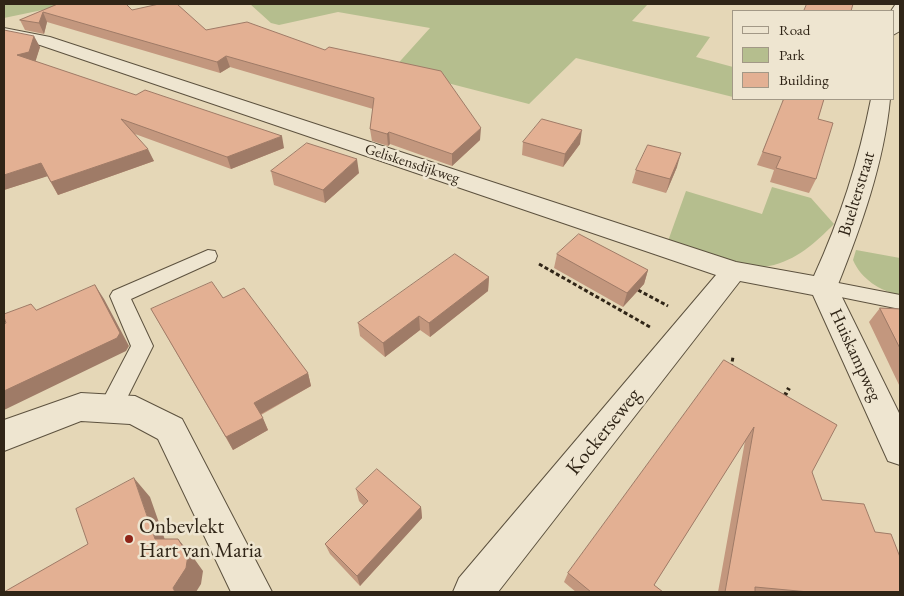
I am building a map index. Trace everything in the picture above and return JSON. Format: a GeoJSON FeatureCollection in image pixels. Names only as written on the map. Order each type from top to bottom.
{"type":"FeatureCollection","features":[{"type":"Feature","properties":{"kind":"street"},"geometry":{"type":"LineString","coordinates":[[894,27],[900,8]]}},
{"type":"Feature","properties":{"kind":"street","name":"Geliskensdijkweg"},"geometry":{"type":"LineString","coordinates":[[4,33],[44,41],[734,271],[823,287]]}},
{"type":"Feature","properties":{"kind":"street","name":"Buelterstraat"},"geometry":{"type":"LineString","coordinates":[[823,287],[846,235],[875,131],[881,100]]}},
{"type":"Feature","properties":{"kind":"street","name":"Kockerseweg"},"geometry":{"type":"LineString","coordinates":[[473,592],[734,271]]}},
{"type":"Feature","properties":{"kind":"street","name":"Huiskampweg"},"geometry":{"type":"LineString","coordinates":[[823,287],[900,450]]}},
{"type":"Feature","properties":{"kind":"street"},"geometry":{"type":"LineString","coordinates":[[4,436],[22,426],[82,407],[135,410],[170,429],[252,592]]}},
{"type":"Feature","properties":{"kind":"lane"},"geometry":{"type":"LineString","coordinates":[[110,409],[142,346],[120,296],[208,256]]}},
{"type":"Feature","properties":{"kind":"lane"},"geometry":{"type":"LineString","coordinates":[[823,287],[900,302]]}},
{"type":"Feature","properties":{"kind":"path"},"geometry":{"type":"LineString","coordinates":[[539,264],[677,342]]}},
{"type":"Feature","properties":{"kind":"path"},"geometry":{"type":"LineString","coordinates":[[731,373],[733,357]]}},
{"type":"Feature","properties":{"kind":"path"},"geometry":{"type":"LineString","coordinates":[[781,401],[789,388]]}},
{"type":"Feature","properties":{"kind":"green space"},"geometry":{"type":"Polygon","coordinates":[[[4,4],[71,4],[4,18],[4,4]]]}},
{"type":"Feature","properties":{"kind":"green space"},"geometry":{"type":"Polygon","coordinates":[[[250,4],[648,4],[632,21],[710,37],[696,57],[732,67],[732,97],[576,58],[529,104],[393,69],[430,28],[338,12],[279,25],[271,23],[250,4]]]}},
{"type":"Feature","properties":{"kind":"green space"},"geometry":{"type":"Polygon","coordinates":[[[772,187],[811,198],[834,224],[813,244],[797,255],[769,266],[745,266],[732,263],[668,241],[686,191],[762,214],[772,187]]]}},
{"type":"Feature","properties":{"kind":"green space"},"geometry":{"type":"Polygon","coordinates":[[[856,250],[900,258],[900,295],[885,291],[861,273],[853,260],[856,250]]]}},
{"type":"Feature","properties":{"kind":"building"},"geometry":{"type":"Polygon","coordinates":[[[58,4],[126,4],[132,10],[159,4],[177,4],[206,30],[247,22],[325,50],[329,47],[441,71],[481,128],[452,154],[389,132],[387,134],[370,129],[374,98],[226,56],[217,62],[43,12],[39,23],[20,20],[58,4]]]}},
{"type":"Feature","properties":{"kind":"building"},"geometry":{"type":"Polygon","coordinates":[[[807,4],[853,4],[851,10],[804,10],[807,4]]]}},
{"type":"Feature","properties":{"kind":"building"},"geometry":{"type":"Polygon","coordinates":[[[4,30],[34,36],[29,52],[17,55],[136,95],[145,90],[282,136],[227,157],[121,119],[148,149],[51,182],[41,163],[4,175],[4,30]]]}},
{"type":"Feature","properties":{"kind":"building"},"geometry":{"type":"Polygon","coordinates":[[[784,100],[824,100],[818,119],[833,123],[816,179],[776,168],[781,157],[763,152],[784,100]]]}},
{"type":"Feature","properties":{"kind":"building"},"geometry":{"type":"Polygon","coordinates":[[[542,119],[582,130],[565,154],[523,142],[542,119]]]}},
{"type":"Feature","properties":{"kind":"building"},"geometry":{"type":"Polygon","coordinates":[[[307,143],[357,159],[323,190],[271,171],[307,143]]]}},
{"type":"Feature","properties":{"kind":"building"},"geometry":{"type":"Polygon","coordinates":[[[648,145],[681,153],[670,179],[636,170],[648,145]]]}},
{"type":"Feature","properties":{"kind":"building"},"geometry":{"type":"Polygon","coordinates":[[[579,234],[648,270],[627,293],[557,254],[579,234]]]}},
{"type":"Feature","properties":{"kind":"building"},"geometry":{"type":"Polygon","coordinates":[[[455,254],[489,277],[429,323],[419,316],[383,343],[358,323],[455,254]]]}},
{"type":"Feature","properties":{"kind":"building"},"geometry":{"type":"Polygon","coordinates":[[[212,282],[223,298],[244,288],[308,373],[254,403],[263,418],[226,437],[151,309],[212,282]]]}},
{"type":"Feature","properties":{"kind":"building"},"geometry":{"type":"Polygon","coordinates":[[[95,285],[120,333],[117,338],[4,391],[4,324],[6,323],[4,314],[31,304],[36,310],[95,285]]]}},
{"type":"Feature","properties":{"kind":"building"},"geometry":{"type":"Polygon","coordinates":[[[880,308],[900,309],[900,348],[880,308]]]}},
{"type":"Feature","properties":{"kind":"building"},"geometry":{"type":"Polygon","coordinates":[[[724,360],[837,425],[812,472],[822,500],[864,504],[875,532],[891,534],[900,557],[900,592],[809,592],[755,587],[755,592],[725,592],[754,427],[654,585],[663,592],[591,592],[568,573],[724,360]]]}},
{"type":"Feature","properties":{"kind":"building"},"geometry":{"type":"Polygon","coordinates":[[[377,469],[421,507],[357,576],[325,544],[368,501],[356,489],[377,469]]]}},
{"type":"Feature","properties":{"kind":"building"},"geometry":{"type":"Polygon","coordinates":[[[134,478],[155,539],[178,539],[188,555],[186,568],[173,588],[175,592],[4,592],[88,544],[76,509],[134,478]]]}},
{"type":"Feature","properties":{"kind":"place","name":"Onbevlekt Hart van Maria"},"geometry":{"type":"Point","coordinates":[129,539]}}]}
